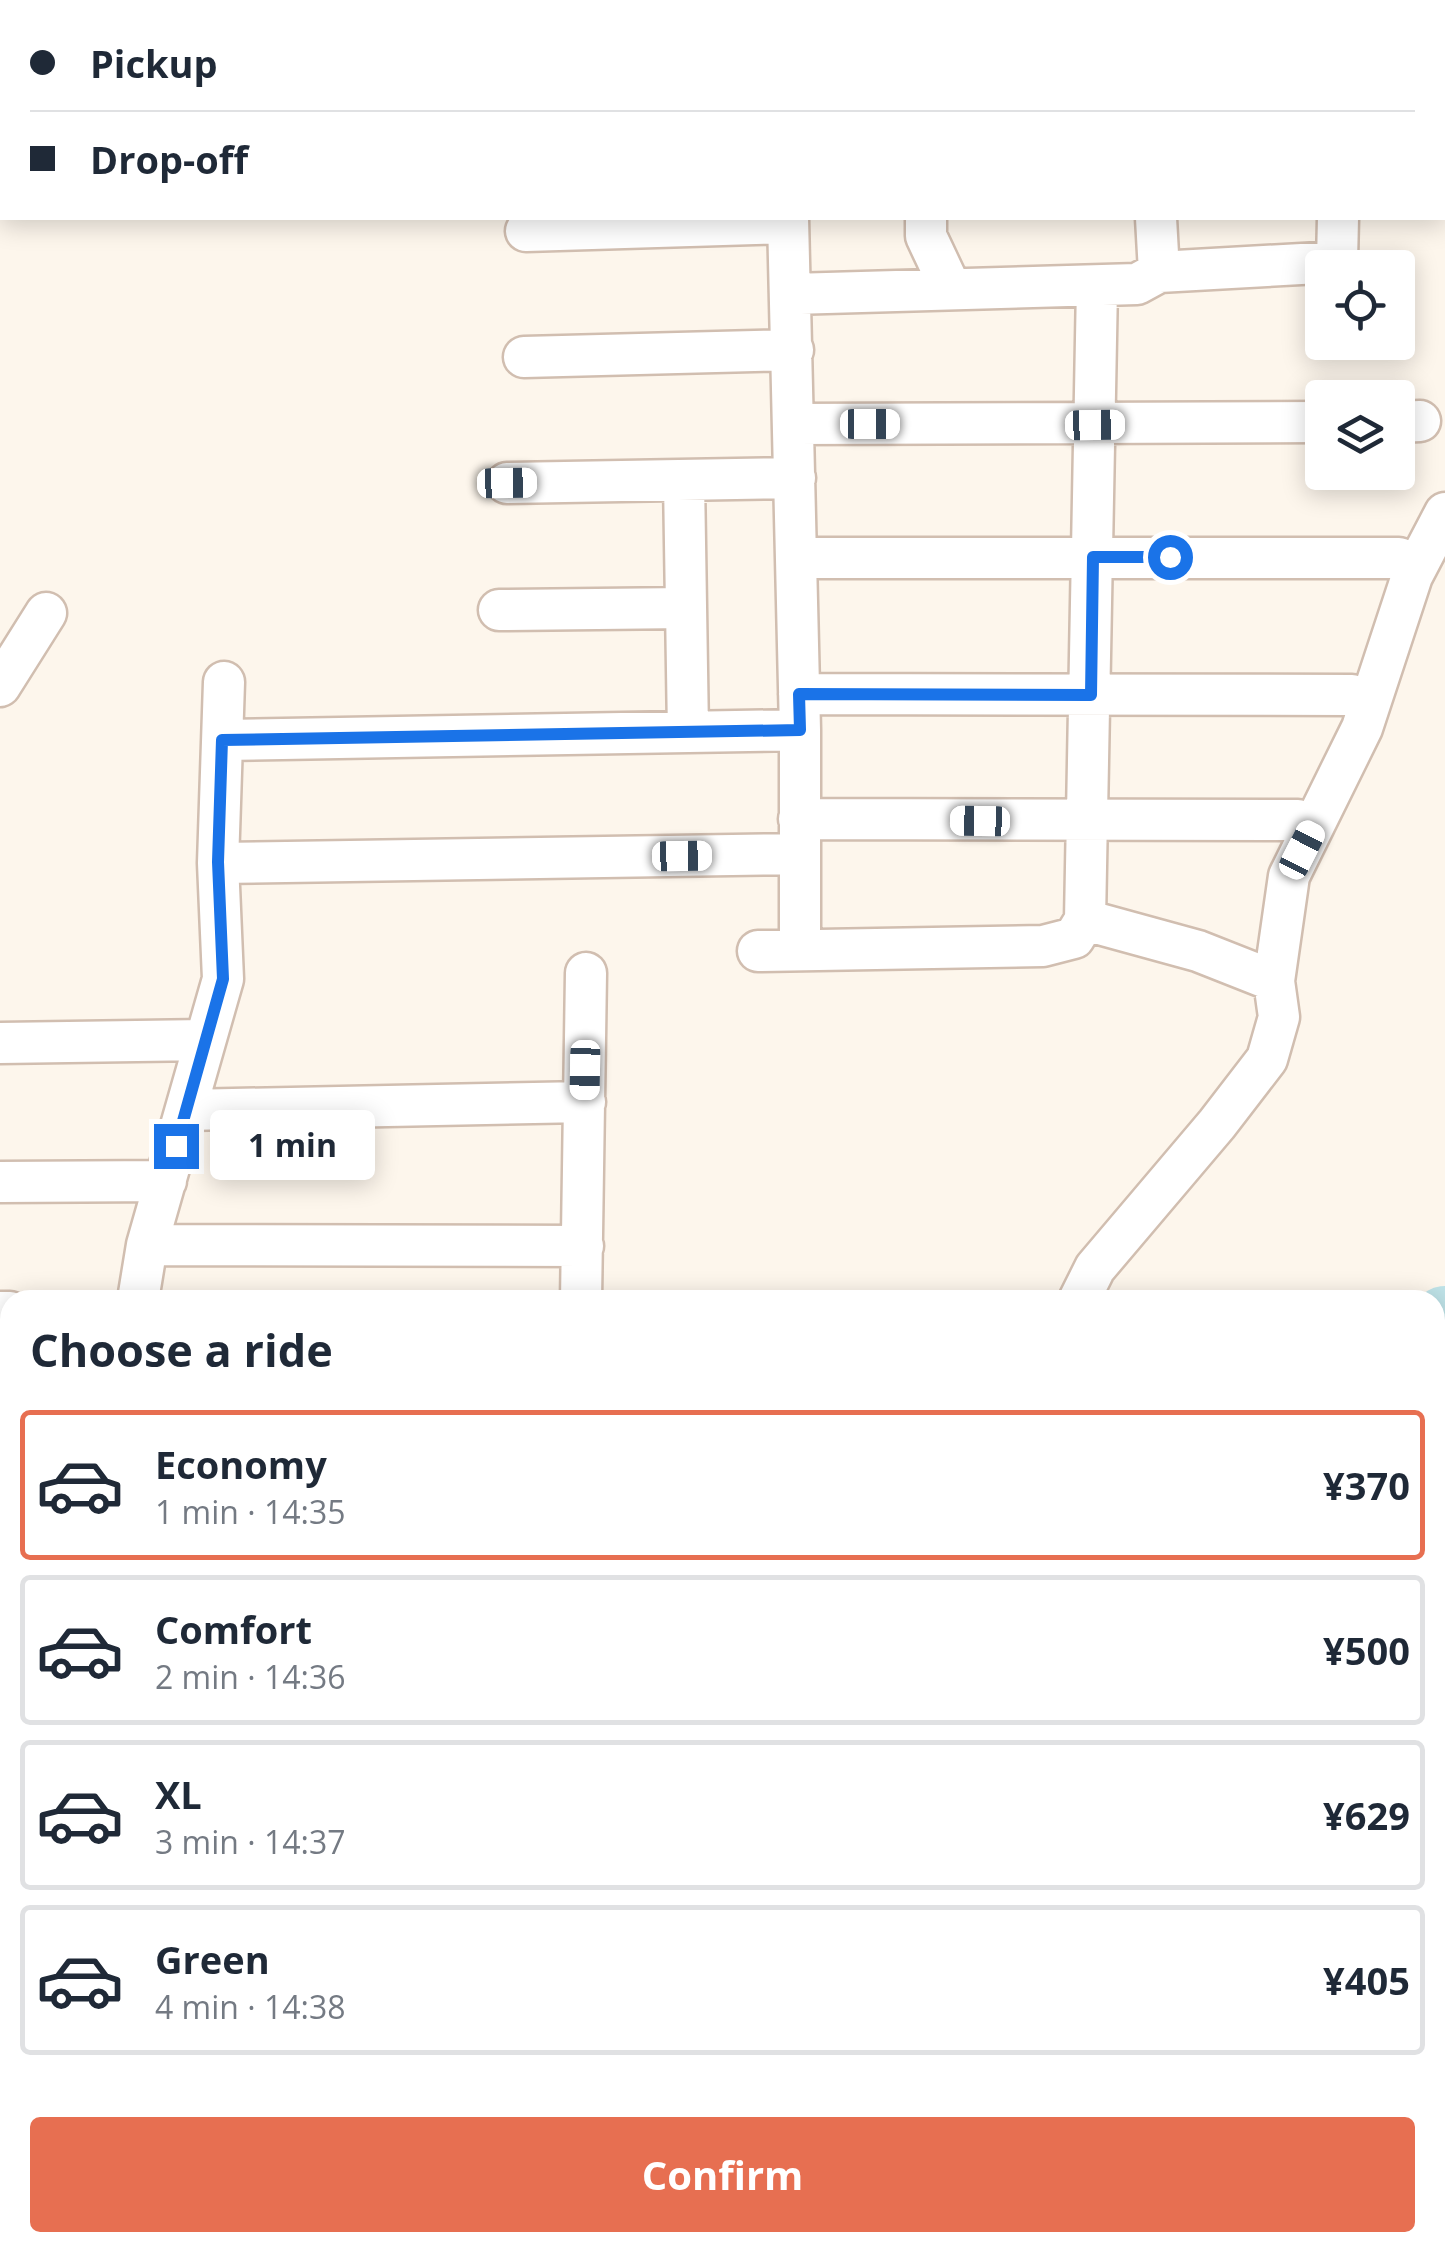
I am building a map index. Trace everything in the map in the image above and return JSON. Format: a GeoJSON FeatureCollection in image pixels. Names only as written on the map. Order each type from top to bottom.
{"type":"FeatureCollection","features":[{"type":"Feature","properties":{"kind":"street"},"geometry":{"type":"LineString","coordinates":[[526,231],[788,220],[800,949]]}},
{"type":"Feature","properties":{"kind":"street"},"geometry":{"type":"LineString","coordinates":[[926,220],[926,236],[950,288]]}},
{"type":"Feature","properties":{"kind":"street"},"geometry":{"type":"LineString","coordinates":[[1156,220],[1159,272]]}},
{"type":"Feature","properties":{"kind":"street"},"geometry":{"type":"LineString","coordinates":[[792,294],[1138,284],[1159,272],[1337,262],[1338,220]]}},
{"type":"Feature","properties":{"kind":"street"},"geometry":{"type":"LineString","coordinates":[[758,951],[1043,946],[1074,938],[1086,920],[1097,286]]}},
{"type":"Feature","properties":{"kind":"street"},"geometry":{"type":"LineString","coordinates":[[524,357],[793,350]]}},
{"type":"Feature","properties":{"kind":"street"},"geometry":{"type":"LineString","coordinates":[[794,424],[1305,422]]}},
{"type":"Feature","properties":{"kind":"street"},"geometry":{"type":"LineString","coordinates":[[507,483],[795,478]]}},
{"type":"Feature","properties":{"kind":"street"},"geometry":{"type":"LineString","coordinates":[[684,480],[688,732]]}},
{"type":"Feature","properties":{"kind":"street"},"geometry":{"type":"LineString","coordinates":[[1084,1290],[1095,1268],[1267,1059],[1279,1018],[1274,982],[1289,876],[1362,728],[1412,576],[1445,513]]}},
{"type":"Feature","properties":{"kind":"street"},"geometry":{"type":"LineString","coordinates":[[796,558],[1399,558]]}},
{"type":"Feature","properties":{"kind":"street"},"geometry":{"type":"LineString","coordinates":[[499,610],[686,608]]}},
{"type":"Feature","properties":{"kind":"street"},"geometry":{"type":"LineString","coordinates":[[0,686],[46,613]]}},
{"type":"Feature","properties":{"kind":"street"},"geometry":{"type":"LineString","coordinates":[[140,1290],[147,1245],[223,979],[218,862],[224,682]]}},
{"type":"Feature","properties":{"kind":"street"},"geometry":{"type":"LineString","coordinates":[[222,740],[688,732],[799,712],[1091,695],[1352,695]]}},
{"type":"Feature","properties":{"kind":"street"},"geometry":{"type":"LineString","coordinates":[[218,862],[1089,822],[1298,820]]}},
{"type":"Feature","properties":{"kind":"street"},"geometry":{"type":"LineString","coordinates":[[1086,920],[1198,951],[1274,982]]}},
{"type":"Feature","properties":{"kind":"street"},"geometry":{"type":"LineString","coordinates":[[581,1290],[586,973]]}},
{"type":"Feature","properties":{"kind":"street"},"geometry":{"type":"LineString","coordinates":[[0,1043],[205,1040]]}},
{"type":"Feature","properties":{"kind":"street"},"geometry":{"type":"LineString","coordinates":[[186,1110],[585,1102]]}},
{"type":"Feature","properties":{"kind":"street"},"geometry":{"type":"LineString","coordinates":[[0,1182],[166,1181]]}},
{"type":"Feature","properties":{"kind":"street"},"geometry":{"type":"LineString","coordinates":[[147,1245],[583,1246]]}},
{"type":"Feature","properties":{"kind":"route"},"geometry":{"type":"LineString","coordinates":[[176,1146],[223,979],[218,862],[222,740],[800,730],[799,694],[1091,695],[1093,557],[1170,557]]}}]}
